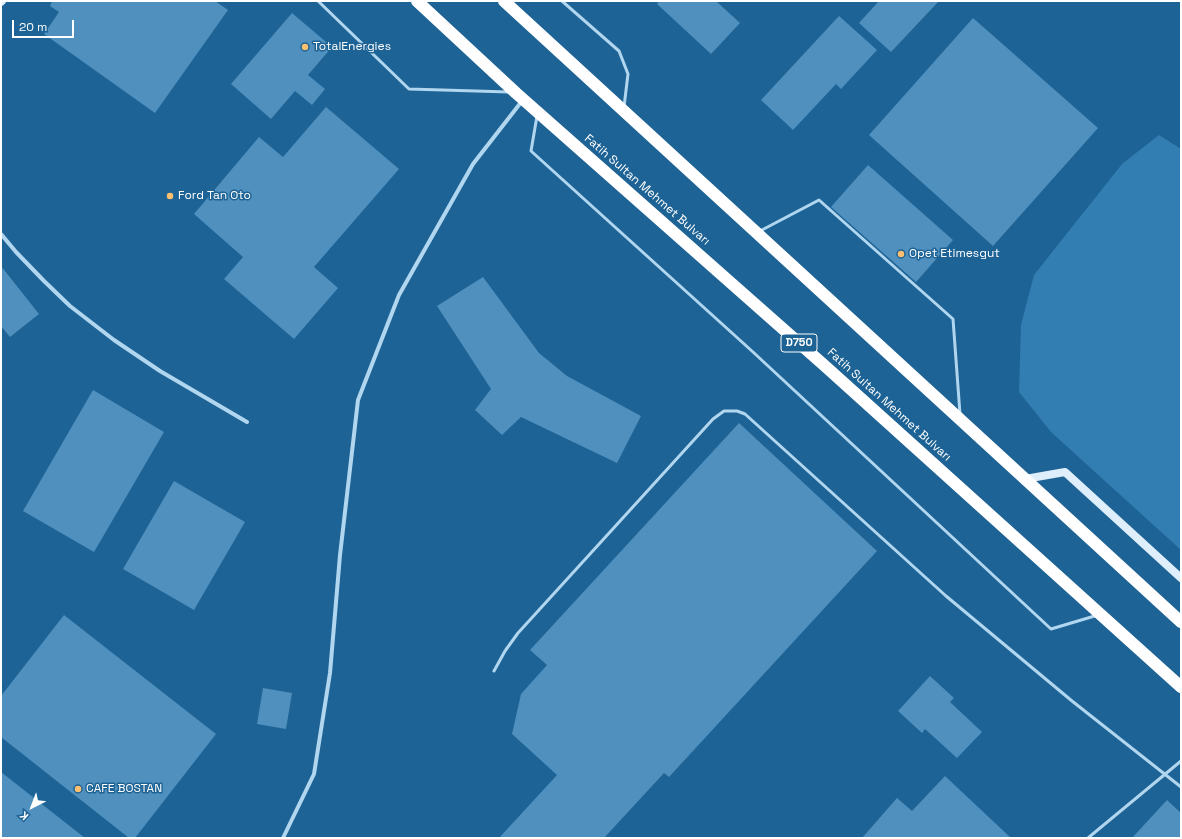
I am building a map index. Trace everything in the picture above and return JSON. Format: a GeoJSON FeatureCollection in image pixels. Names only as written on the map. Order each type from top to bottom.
{"type":"FeatureCollection","features":[{"type":"Feature","properties":{"kind":"highway","name":"Fatih Sultan Mehmet Bulvarı"},"geometry":{"type":"LineString","coordinates":[[417,1],[520,96],[837,376],[1181,687]]}},
{"type":"Feature","properties":{"kind":"highway"},"geometry":{"type":"LineString","coordinates":[[504,1],[1181,622]]}},
{"type":"Feature","properties":{"kind":"street"},"geometry":{"type":"LineString","coordinates":[[283,838],[314,774],[330,673],[340,555],[358,400],[399,295],[473,164],[520,96]]}},
{"type":"Feature","properties":{"kind":"street"},"geometry":{"type":"LineString","coordinates":[[1,234],[16,252],[65,301],[114,340],[160,371],[247,422]]}},
{"type":"Feature","properties":{"kind":"street"},"geometry":{"type":"LineString","coordinates":[[1025,479],[1065,472],[1181,578]]}},
{"type":"Feature","properties":{"kind":"lane"},"geometry":{"type":"LineString","coordinates":[[318,1],[410,89],[520,96]]}},
{"type":"Feature","properties":{"kind":"lane"},"geometry":{"type":"LineString","coordinates":[[562,1],[619,51],[628,74],[623,110]]}},
{"type":"Feature","properties":{"kind":"lane"},"geometry":{"type":"LineString","coordinates":[[538,112],[531,151],[753,352],[1051,629],[1101,614]]}},
{"type":"Feature","properties":{"kind":"lane"},"geometry":{"type":"LineString","coordinates":[[757,232],[819,200],[953,319],[960,419]]}},
{"type":"Feature","properties":{"kind":"lane"},"geometry":{"type":"LineString","coordinates":[[494,671],[505,651],[518,634],[713,419],[724,412],[737,411],[745,414],[946,596],[1072,700],[1181,787]]}},
{"type":"Feature","properties":{"kind":"lane"},"geometry":{"type":"LineString","coordinates":[[1088,838],[1181,760]]}},
{"type":"Feature","properties":{"kind":"shaded area"},"geometry":{"type":"Polygon","coordinates":[[[1159,135],[1181,149],[1181,550],[1051,432],[1019,392],[1021,325],[1034,275],[1122,164],[1159,135]]]}},
{"type":"Feature","properties":{"kind":"building"},"geometry":{"type":"Polygon","coordinates":[[[52,1],[215,1],[228,10],[155,113],[44,34],[59,12],[50,6],[52,1]]]}},
{"type":"Feature","properties":{"kind":"building"},"geometry":{"type":"Polygon","coordinates":[[[659,1],[716,1],[740,23],[711,54],[657,4],[659,1]]]}},
{"type":"Feature","properties":{"kind":"building"},"geometry":{"type":"Polygon","coordinates":[[[879,1],[939,1],[891,52],[859,23],[879,1]]]}},
{"type":"Feature","properties":{"kind":"building"},"geometry":{"type":"Polygon","coordinates":[[[292,13],[332,47],[308,75],[325,89],[312,105],[295,91],[271,119],[231,84],[292,13]]]}},
{"type":"Feature","properties":{"kind":"building"},"geometry":{"type":"Polygon","coordinates":[[[839,16],[877,50],[841,89],[836,84],[793,130],[761,100],[839,16]]]}},
{"type":"Feature","properties":{"kind":"building"},"geometry":{"type":"Polygon","coordinates":[[[973,18],[1098,128],[993,246],[869,135],[973,18]]]}},
{"type":"Feature","properties":{"kind":"building"},"geometry":{"type":"Polygon","coordinates":[[[326,107],[399,169],[314,267],[338,288],[294,339],[224,279],[243,257],[194,214],[259,137],[283,157],[326,107]]]}},
{"type":"Feature","properties":{"kind":"building"},"geometry":{"type":"Polygon","coordinates":[[[868,165],[953,240],[916,282],[831,207],[868,165]]]}},
{"type":"Feature","properties":{"kind":"building"},"geometry":{"type":"Polygon","coordinates":[[[1,266],[39,314],[10,337],[1,326],[1,266]]]}},
{"type":"Feature","properties":{"kind":"building"},"geometry":{"type":"Polygon","coordinates":[[[483,277],[539,353],[567,376],[641,416],[617,463],[521,417],[502,435],[475,410],[491,389],[437,306],[483,277]]]}},
{"type":"Feature","properties":{"kind":"building"},"geometry":{"type":"Polygon","coordinates":[[[93,390],[164,432],[94,552],[23,511],[93,390]]]}},
{"type":"Feature","properties":{"kind":"building"},"geometry":{"type":"Polygon","coordinates":[[[739,423],[877,551],[669,777],[664,773],[604,838],[499,838],[557,775],[512,734],[521,694],[547,665],[530,650],[739,423]]]}},
{"type":"Feature","properties":{"kind":"building"},"geometry":{"type":"Polygon","coordinates":[[[174,481],[245,522],[194,610],[123,569],[174,481]]]}},
{"type":"Feature","properties":{"kind":"building"},"geometry":{"type":"Polygon","coordinates":[[[64,615],[216,734],[135,838],[129,838],[1,737],[1,696],[64,615]]]}},
{"type":"Feature","properties":{"kind":"building"},"geometry":{"type":"Polygon","coordinates":[[[930,676],[954,698],[950,702],[982,732],[957,758],[925,729],[922,733],[898,711],[930,676]]]}},
{"type":"Feature","properties":{"kind":"building"},"geometry":{"type":"Polygon","coordinates":[[[263,688],[292,693],[286,729],[257,724],[263,688]]]}},
{"type":"Feature","properties":{"kind":"building"},"geometry":{"type":"Polygon","coordinates":[[[1,772],[85,838],[1,838],[1,772]]]}},
{"type":"Feature","properties":{"kind":"building"},"geometry":{"type":"Polygon","coordinates":[[[945,776],[1011,838],[862,838],[897,798],[912,811],[945,776]]]}},
{"type":"Feature","properties":{"kind":"building"},"geometry":{"type":"Polygon","coordinates":[[[1167,800],[1181,813],[1181,838],[1132,838],[1167,800]]]}},
{"type":"Feature","properties":{"kind":"place","name":"TotalEnergies"},"geometry":{"type":"Point","coordinates":[305,47]}},
{"type":"Feature","properties":{"kind":"place","name":"Ford Tan Oto"},"geometry":{"type":"Point","coordinates":[170,196]}},
{"type":"Feature","properties":{"kind":"place","name":"Opet Etimesgut"},"geometry":{"type":"Point","coordinates":[901,254]}},
{"type":"Feature","properties":{"kind":"place","name":"CAFE BOSTAN"},"geometry":{"type":"Point","coordinates":[78,789]}}]}
